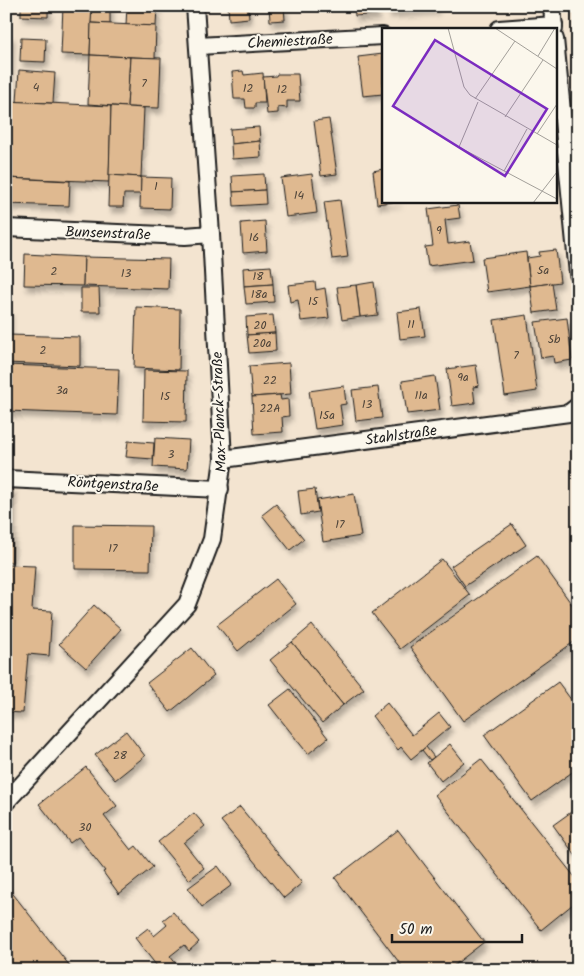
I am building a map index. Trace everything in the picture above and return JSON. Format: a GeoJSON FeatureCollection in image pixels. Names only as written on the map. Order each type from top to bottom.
{"type":"FeatureCollection","features":[{"type":"Feature","properties":{"kind":"street","name":"Max-Planck-Straße"},"geometry":{"type":"LineString","coordinates":[[6,802],[187,604],[212,540],[223,459],[211,234],[195,6]]}},
{"type":"Feature","properties":{"kind":"street"},"geometry":{"type":"LineString","coordinates":[[552,6],[554,28]]}},
{"type":"Feature","properties":{"kind":"street","name":"Chemiestraße"},"geometry":{"type":"LineString","coordinates":[[198,46],[382,36]]}},
{"type":"Feature","properties":{"kind":"street"},"geometry":{"type":"LineString","coordinates":[[556,51],[578,274]]}},
{"type":"Feature","properties":{"kind":"street","name":"Bunsenstraße"},"geometry":{"type":"LineString","coordinates":[[6,228],[185,236],[211,234]]}},
{"type":"Feature","properties":{"kind":"street","name":"Stahlstraße"},"geometry":{"type":"LineString","coordinates":[[223,459],[569,413],[578,406]]}},
{"type":"Feature","properties":{"kind":"street","name":"Röntgenstraße"},"geometry":{"type":"LineString","coordinates":[[6,479],[220,488]]}},
{"type":"Feature","properties":{"kind":"shaded area"},"geometry":{"type":"Polygon","coordinates":[[[6,6],[578,6],[578,970],[6,970],[6,6]]]}},
{"type":"Feature","properties":{"kind":"building"},"geometry":{"type":"Polygon","coordinates":[[[21,6],[48,6],[48,17],[21,16],[21,6]]]}},
{"type":"Feature","properties":{"kind":"building"},"geometry":{"type":"Polygon","coordinates":[[[63,6],[92,6],[90,55],[61,54],[63,6]]]}},
{"type":"Feature","properties":{"kind":"building"},"geometry":{"type":"Polygon","coordinates":[[[92,6],[110,6],[110,24],[91,23],[92,6]]]}},
{"type":"Feature","properties":{"kind":"building"},"geometry":{"type":"Polygon","coordinates":[[[127,6],[157,6],[156,26],[126,25],[127,6]]]}},
{"type":"Feature","properties":{"kind":"building"},"geometry":{"type":"Polygon","coordinates":[[[228,6],[248,6],[249,18],[229,20],[228,6]]]}},
{"type":"Feature","properties":{"kind":"building"},"geometry":{"type":"Polygon","coordinates":[[[269,6],[284,6],[285,20],[270,21],[269,6]]]}},
{"type":"Feature","properties":{"kind":"building"},"geometry":{"type":"Polygon","coordinates":[[[354,6],[376,6],[377,14],[355,16],[354,6]]]}},
{"type":"Feature","properties":{"kind":"building"},"geometry":{"type":"Polygon","coordinates":[[[387,6],[435,6],[436,9],[388,12],[387,6]]]}},
{"type":"Feature","properties":{"kind":"building"},"geometry":{"type":"Polygon","coordinates":[[[91,23],[156,26],[155,58],[90,55],[91,23]]]}},
{"type":"Feature","properties":{"kind":"building"},"geometry":{"type":"Polygon","coordinates":[[[6,35],[11,35],[9,101],[6,101],[6,35]]]}},
{"type":"Feature","properties":{"kind":"building"},"geometry":{"type":"Polygon","coordinates":[[[21,38],[46,39],[45,62],[20,61],[21,38]]]}},
{"type":"Feature","properties":{"kind":"building"},"geometry":{"type":"Polygon","coordinates":[[[382,54],[382,94],[363,96],[358,57],[382,54]]]}},
{"type":"Feature","properties":{"kind":"building"},"geometry":{"type":"Polygon","coordinates":[[[90,55],[130,57],[127,107],[88,104],[90,55]]]}},
{"type":"Feature","properties":{"kind":"building"},"geometry":{"type":"Polygon","coordinates":[[[130,57],[161,58],[159,108],[127,107],[130,57]]]}},
{"type":"Feature","properties":{"kind":"building"},"geometry":{"type":"Polygon","coordinates":[[[19,70],[55,73],[53,103],[17,102],[19,70]]]}},
{"type":"Feature","properties":{"kind":"building"},"geometry":{"type":"Polygon","coordinates":[[[243,71],[244,75],[263,73],[265,103],[255,103],[255,108],[246,108],[245,99],[234,99],[232,72],[243,71]]]}},
{"type":"Feature","properties":{"kind":"building"},"geometry":{"type":"Polygon","coordinates":[[[277,74],[298,74],[300,101],[287,101],[287,108],[278,107],[278,113],[267,114],[263,77],[276,76],[277,74]]]}},
{"type":"Feature","properties":{"kind":"building"},"geometry":{"type":"Polygon","coordinates":[[[6,101],[111,106],[109,182],[6,178],[6,101]]]}},
{"type":"Feature","properties":{"kind":"building"},"geometry":{"type":"Polygon","coordinates":[[[111,106],[144,108],[141,177],[109,175],[111,106]]]}},
{"type":"Feature","properties":{"kind":"building"},"geometry":{"type":"Polygon","coordinates":[[[329,119],[337,174],[321,176],[314,121],[329,119]]]}},
{"type":"Feature","properties":{"kind":"building"},"geometry":{"type":"Polygon","coordinates":[[[259,127],[260,141],[231,144],[230,129],[259,127]]]}},
{"type":"Feature","properties":{"kind":"building"},"geometry":{"type":"Polygon","coordinates":[[[260,141],[261,157],[232,159],[231,144],[260,141]]]}},
{"type":"Feature","properties":{"kind":"building"},"geometry":{"type":"Polygon","coordinates":[[[382,169],[382,202],[392,202],[377,204],[373,171],[382,169]]]}},
{"type":"Feature","properties":{"kind":"building"},"geometry":{"type":"Polygon","coordinates":[[[264,174],[265,190],[233,192],[232,176],[264,174]]]}},
{"type":"Feature","properties":{"kind":"building"},"geometry":{"type":"Polygon","coordinates":[[[312,174],[317,213],[286,217],[281,178],[312,174]]]}},
{"type":"Feature","properties":{"kind":"building"},"geometry":{"type":"Polygon","coordinates":[[[109,175],[141,177],[141,194],[124,194],[123,207],[108,207],[109,175]]]}},
{"type":"Feature","properties":{"kind":"building"},"geometry":{"type":"Polygon","coordinates":[[[141,177],[171,178],[170,209],[140,208],[141,177]]]}},
{"type":"Feature","properties":{"kind":"building"},"geometry":{"type":"Polygon","coordinates":[[[6,178],[70,181],[69,206],[6,204],[6,178]]]}},
{"type":"Feature","properties":{"kind":"building"},"geometry":{"type":"Polygon","coordinates":[[[265,190],[266,204],[234,206],[233,192],[265,190]]]}},
{"type":"Feature","properties":{"kind":"building"},"geometry":{"type":"Polygon","coordinates":[[[340,200],[348,257],[332,259],[324,202],[340,200]]]}},
{"type":"Feature","properties":{"kind":"building"},"geometry":{"type":"Polygon","coordinates":[[[458,205],[460,218],[445,220],[448,244],[470,241],[473,260],[428,266],[425,247],[433,246],[428,209],[458,205]]]}},
{"type":"Feature","properties":{"kind":"building"},"geometry":{"type":"Polygon","coordinates":[[[265,221],[267,251],[243,253],[241,223],[265,221]]]}},
{"type":"Feature","properties":{"kind":"building"},"geometry":{"type":"Polygon","coordinates":[[[556,250],[560,282],[530,286],[527,258],[540,256],[539,252],[556,250]]]}},
{"type":"Feature","properties":{"kind":"building"},"geometry":{"type":"Polygon","coordinates":[[[526,252],[530,286],[487,292],[482,258],[526,252]]]}},
{"type":"Feature","properties":{"kind":"building"},"geometry":{"type":"Polygon","coordinates":[[[25,254],[84,257],[83,286],[24,285],[25,254]]]}},
{"type":"Feature","properties":{"kind":"building"},"geometry":{"type":"Polygon","coordinates":[[[84,257],[169,259],[168,289],[83,286],[84,257]]]}},
{"type":"Feature","properties":{"kind":"building"},"geometry":{"type":"Polygon","coordinates":[[[271,266],[273,284],[244,286],[243,268],[271,266]]]}},
{"type":"Feature","properties":{"kind":"building"},"geometry":{"type":"Polygon","coordinates":[[[315,282],[316,290],[325,288],[329,318],[301,321],[298,300],[290,302],[288,285],[315,282]]]}},
{"type":"Feature","properties":{"kind":"building"},"geometry":{"type":"Polygon","coordinates":[[[374,282],[378,315],[360,317],[356,285],[374,282]]]}},
{"type":"Feature","properties":{"kind":"building"},"geometry":{"type":"Polygon","coordinates":[[[552,283],[556,310],[534,313],[530,286],[552,283]]]}},
{"type":"Feature","properties":{"kind":"building"},"geometry":{"type":"Polygon","coordinates":[[[273,284],[274,302],[246,304],[244,286],[273,284]]]}},
{"type":"Feature","properties":{"kind":"building"},"geometry":{"type":"Polygon","coordinates":[[[356,285],[360,317],[342,320],[337,287],[356,285]]]}},
{"type":"Feature","properties":{"kind":"building"},"geometry":{"type":"Polygon","coordinates":[[[81,288],[99,288],[100,312],[81,312],[81,288]]]}},
{"type":"Feature","properties":{"kind":"building"},"geometry":{"type":"Polygon","coordinates":[[[136,307],[180,309],[179,370],[134,368],[136,307]]]}},
{"type":"Feature","properties":{"kind":"building"},"geometry":{"type":"Polygon","coordinates":[[[421,309],[425,336],[400,339],[397,312],[421,309]]]}},
{"type":"Feature","properties":{"kind":"building"},"geometry":{"type":"Polygon","coordinates":[[[6,310],[9,310],[9,335],[80,337],[80,366],[6,363],[6,310]]]}},
{"type":"Feature","properties":{"kind":"building"},"geometry":{"type":"Polygon","coordinates":[[[273,315],[275,333],[247,335],[246,317],[273,315]]]}},
{"type":"Feature","properties":{"kind":"building"},"geometry":{"type":"Polygon","coordinates":[[[527,315],[537,391],[505,396],[494,320],[527,315]]]}},
{"type":"Feature","properties":{"kind":"building"},"geometry":{"type":"Polygon","coordinates":[[[567,318],[572,360],[554,363],[553,356],[541,358],[535,322],[567,318]]]}},
{"type":"Feature","properties":{"kind":"building"},"geometry":{"type":"Polygon","coordinates":[[[275,333],[276,351],[249,353],[247,335],[275,333]]]}},
{"type":"Feature","properties":{"kind":"building"},"geometry":{"type":"Polygon","coordinates":[[[289,363],[291,394],[252,397],[249,366],[289,363]]]}},
{"type":"Feature","properties":{"kind":"building"},"geometry":{"type":"Polygon","coordinates":[[[6,365],[119,369],[117,415],[6,411],[6,365]]]}},
{"type":"Feature","properties":{"kind":"building"},"geometry":{"type":"Polygon","coordinates":[[[476,365],[479,386],[473,387],[475,403],[452,406],[447,369],[476,365]]]}},
{"type":"Feature","properties":{"kind":"building"},"geometry":{"type":"Polygon","coordinates":[[[144,370],[187,371],[186,422],[143,421],[144,370]]]}},
{"type":"Feature","properties":{"kind":"building"},"geometry":{"type":"Polygon","coordinates":[[[435,376],[440,410],[407,414],[402,381],[435,376]]]}},
{"type":"Feature","properties":{"kind":"building"},"geometry":{"type":"Polygon","coordinates":[[[344,386],[346,404],[340,405],[343,425],[315,429],[309,391],[344,386]]]}},
{"type":"Feature","properties":{"kind":"building"},"geometry":{"type":"Polygon","coordinates":[[[378,387],[382,418],[356,421],[352,390],[378,387]]]}},
{"type":"Feature","properties":{"kind":"building"},"geometry":{"type":"Polygon","coordinates":[[[280,395],[281,400],[288,399],[289,416],[282,417],[283,432],[254,434],[252,397],[280,395]]]}},
{"type":"Feature","properties":{"kind":"building"},"geometry":{"type":"Polygon","coordinates":[[[155,438],[189,440],[187,469],[153,467],[155,438]]]}},
{"type":"Feature","properties":{"kind":"building"},"geometry":{"type":"Polygon","coordinates":[[[128,441],[154,443],[153,459],[126,457],[128,441]]]}},
{"type":"Feature","properties":{"kind":"building"},"geometry":{"type":"Polygon","coordinates":[[[6,488],[13,488],[12,562],[6,562],[6,488]]]}},
{"type":"Feature","properties":{"kind":"building"},"geometry":{"type":"Polygon","coordinates":[[[315,489],[318,512],[301,515],[298,491],[315,489]]]}},
{"type":"Feature","properties":{"kind":"building"},"geometry":{"type":"Polygon","coordinates":[[[354,494],[361,536],[323,542],[317,500],[354,494]]]}},
{"type":"Feature","properties":{"kind":"building"},"geometry":{"type":"Polygon","coordinates":[[[276,504],[304,539],[290,550],[262,515],[276,504]]]}},
{"type":"Feature","properties":{"kind":"building"},"geometry":{"type":"Polygon","coordinates":[[[512,524],[526,545],[465,586],[451,566],[512,524]]]}},
{"type":"Feature","properties":{"kind":"building"},"geometry":{"type":"Polygon","coordinates":[[[75,525],[151,526],[150,570],[75,569],[75,525]]]}},
{"type":"Feature","properties":{"kind":"building"},"geometry":{"type":"Polygon","coordinates":[[[537,556],[578,613],[578,639],[463,721],[410,647],[537,556]]]}},
{"type":"Feature","properties":{"kind":"building"},"geometry":{"type":"Polygon","coordinates":[[[442,559],[470,595],[400,649],[372,613],[442,559]]]}},
{"type":"Feature","properties":{"kind":"building"},"geometry":{"type":"Polygon","coordinates":[[[6,565],[35,566],[32,610],[52,611],[49,656],[28,654],[23,713],[6,712],[6,565]]]}},
{"type":"Feature","properties":{"kind":"building"},"geometry":{"type":"Polygon","coordinates":[[[276,579],[296,604],[238,651],[217,625],[276,579]]]}},
{"type":"Feature","properties":{"kind":"building"},"geometry":{"type":"Polygon","coordinates":[[[94,605],[121,629],[86,668],[59,644],[94,605]]]}},
{"type":"Feature","properties":{"kind":"building"},"geometry":{"type":"Polygon","coordinates":[[[312,625],[364,689],[343,705],[292,642],[312,625]]]}},
{"type":"Feature","properties":{"kind":"building"},"geometry":{"type":"Polygon","coordinates":[[[292,642],[343,705],[322,723],[270,660],[292,642]]]}},
{"type":"Feature","properties":{"kind":"building"},"geometry":{"type":"Polygon","coordinates":[[[192,648],[214,676],[170,712],[147,683],[192,648]]]}},
{"type":"Feature","properties":{"kind":"building"},"geometry":{"type":"Polygon","coordinates":[[[558,682],[578,709],[578,768],[532,801],[484,735],[558,682]]]}},
{"type":"Feature","properties":{"kind":"building"},"geometry":{"type":"Polygon","coordinates":[[[290,689],[328,738],[308,754],[269,705],[290,689]]]}},
{"type":"Feature","properties":{"kind":"building"},"geometry":{"type":"Polygon","coordinates":[[[387,703],[412,735],[439,713],[450,727],[411,759],[401,747],[398,750],[372,716],[387,703]]]}},
{"type":"Feature","properties":{"kind":"building"},"geometry":{"type":"Polygon","coordinates":[[[126,731],[145,756],[115,780],[95,755],[126,731]]]}},
{"type":"Feature","properties":{"kind":"building"},"geometry":{"type":"Polygon","coordinates":[[[450,744],[464,762],[441,781],[427,763],[450,744]]]}},
{"type":"Feature","properties":{"kind":"building"},"geometry":{"type":"Polygon","coordinates":[[[426,747],[434,757],[430,760],[422,750],[426,747]]]}},
{"type":"Feature","properties":{"kind":"building"},"geometry":{"type":"Polygon","coordinates":[[[481,759],[578,881],[578,900],[541,930],[435,795],[481,759]]]}},
{"type":"Feature","properties":{"kind":"building"},"geometry":{"type":"Polygon","coordinates":[[[86,767],[117,806],[104,816],[131,850],[136,846],[153,867],[119,894],[103,872],[105,871],[78,837],[70,843],[39,804],[86,767]]]}},
{"type":"Feature","properties":{"kind":"building"},"geometry":{"type":"Polygon","coordinates":[[[240,807],[302,883],[284,898],[221,821],[240,807]]]}},
{"type":"Feature","properties":{"kind":"building"},"geometry":{"type":"Polygon","coordinates":[[[578,807],[578,859],[553,825],[578,807]]]}},
{"type":"Feature","properties":{"kind":"building"},"geometry":{"type":"Polygon","coordinates":[[[194,813],[205,826],[184,843],[204,868],[189,880],[158,842],[194,813]]]}},
{"type":"Feature","properties":{"kind":"building"},"geometry":{"type":"Polygon","coordinates":[[[398,830],[484,942],[448,970],[405,970],[335,878],[398,830]]]}},
{"type":"Feature","properties":{"kind":"building"},"geometry":{"type":"Polygon","coordinates":[[[218,866],[232,885],[202,907],[188,888],[218,866]]]}},
{"type":"Feature","properties":{"kind":"building"},"geometry":{"type":"Polygon","coordinates":[[[6,885],[73,970],[6,970],[6,885]]]}},
{"type":"Feature","properties":{"kind":"building"},"geometry":{"type":"Polygon","coordinates":[[[173,912],[199,942],[189,951],[184,945],[170,956],[177,965],[170,970],[160,970],[135,938],[148,928],[154,936],[167,925],[163,920],[173,912]]]}}]}
